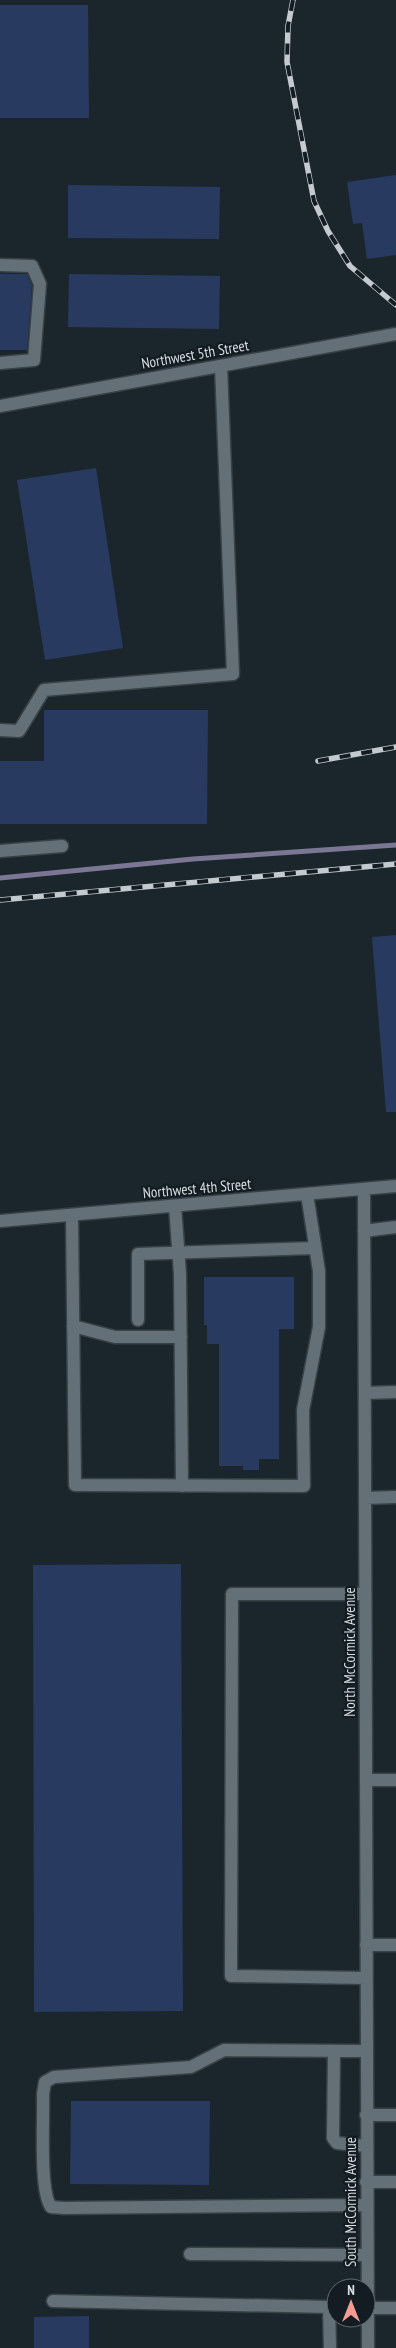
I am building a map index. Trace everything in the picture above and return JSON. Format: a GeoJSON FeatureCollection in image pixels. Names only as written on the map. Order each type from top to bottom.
{"type":"FeatureCollection","features":[{"type":"Feature","properties":{"kind":"street"},"geometry":{"type":"LineString","coordinates":[[0,265],[32,266],[40,284],[34,360],[0,363]]}},
{"type":"Feature","properties":{"kind":"street","name":"Northwest 5th Street"},"geometry":{"type":"LineString","coordinates":[[0,406],[396,334]]}},
{"type":"Feature","properties":{"kind":"street"},"geometry":{"type":"LineString","coordinates":[[0,730],[19,731],[44,690],[233,674],[221,366]]}},
{"type":"Feature","properties":{"kind":"street"},"geometry":{"type":"LineString","coordinates":[[0,851],[62,846]]}},
{"type":"Feature","properties":{"kind":"street","name":"Northwest 4th Street"},"geometry":{"type":"LineString","coordinates":[[0,1221],[396,1186]]}},
{"type":"Feature","properties":{"kind":"street","name":"North McCormick Avenue"},"geometry":{"type":"LineString","coordinates":[[364,1188],[366,2115]]}},
{"type":"Feature","properties":{"kind":"street"},"geometry":{"type":"LineString","coordinates":[[72,1216],[75,1485],[304,1486],[303,1410],[319,1327],[318,1271],[308,1194]]}},
{"type":"Feature","properties":{"kind":"street"},"geometry":{"type":"LineString","coordinates":[[175,1206],[179,1251],[182,1486]]}},
{"type":"Feature","properties":{"kind":"street"},"geometry":{"type":"LineString","coordinates":[[364,1231],[396,1227]]}},
{"type":"Feature","properties":{"kind":"street"},"geometry":{"type":"LineString","coordinates":[[138,1320],[138,1254],[179,1251],[316,1248]]}},
{"type":"Feature","properties":{"kind":"street"},"geometry":{"type":"LineString","coordinates":[[73,1326],[114,1337],[181,1337]]}},
{"type":"Feature","properties":{"kind":"street"},"geometry":{"type":"LineString","coordinates":[[365,1392],[396,1392]]}},
{"type":"Feature","properties":{"kind":"street"},"geometry":{"type":"LineString","coordinates":[[365,1498],[396,1497]]}},
{"type":"Feature","properties":{"kind":"street"},"geometry":{"type":"LineString","coordinates":[[365,1594],[232,1594],[231,1976],[366,1978]]}},
{"type":"Feature","properties":{"kind":"street"},"geometry":{"type":"LineString","coordinates":[[366,1780],[396,1780]]}},
{"type":"Feature","properties":{"kind":"street"},"geometry":{"type":"LineString","coordinates":[[366,1945],[396,1944]]}},
{"type":"Feature","properties":{"kind":"street"},"geometry":{"type":"LineString","coordinates":[[366,2051],[224,2050],[191,2067],[54,2077],[46,2082],[44,2094],[44,2181],[46,2199],[51,2207],[366,2205]]}},
{"type":"Feature","properties":{"kind":"street"},"geometry":{"type":"LineString","coordinates":[[334,2051],[333,2138],[337,2143],[366,2146]]}},
{"type":"Feature","properties":{"kind":"street"},"geometry":{"type":"LineString","coordinates":[[366,2115],[396,2115]]}},
{"type":"Feature","properties":{"kind":"street","name":"South McCormick Avenue"},"geometry":{"type":"LineString","coordinates":[[366,2115],[367,2278]]}},
{"type":"Feature","properties":{"kind":"street"},"geometry":{"type":"LineString","coordinates":[[366,2182],[396,2182]]}},
{"type":"Feature","properties":{"kind":"street"},"geometry":{"type":"LineString","coordinates":[[190,2254],[367,2256]]}},
{"type":"Feature","properties":{"kind":"street"},"geometry":{"type":"LineString","coordinates":[[53,2301],[326,2307]]}},
{"type":"Feature","properties":{"kind":"street"},"geometry":{"type":"LineString","coordinates":[[376,2308],[396,2308]]}},
{"type":"Feature","properties":{"kind":"street"},"geometry":{"type":"LineString","coordinates":[[330,2348],[331,2328]]}},
{"type":"Feature","properties":{"kind":"street","name":"South McCormick Avenue"},"geometry":{"type":"LineString","coordinates":[[368,2328],[368,2348]]}},
{"type":"Feature","properties":{"kind":"building"},"geometry":{"type":"Polygon","coordinates":[[[0,5],[88,5],[89,118],[0,118],[0,5]]]}},
{"type":"Feature","properties":{"kind":"building"},"geometry":{"type":"Polygon","coordinates":[[[396,175],[396,255],[367,259],[362,223],[353,224],[347,182],[396,175]]]}},
{"type":"Feature","properties":{"kind":"building"},"geometry":{"type":"Polygon","coordinates":[[[68,185],[220,187],[219,239],[68,238],[68,185]]]}},
{"type":"Feature","properties":{"kind":"building"},"geometry":{"type":"Polygon","coordinates":[[[0,274],[27,274],[32,285],[27,350],[0,350],[0,274]]]}},
{"type":"Feature","properties":{"kind":"building"},"geometry":{"type":"Polygon","coordinates":[[[69,274],[220,276],[219,329],[68,327],[69,274]]]}},
{"type":"Feature","properties":{"kind":"building"},"geometry":{"type":"Polygon","coordinates":[[[96,468],[123,648],[45,660],[17,480],[96,468]]]}},
{"type":"Feature","properties":{"kind":"building"},"geometry":{"type":"Polygon","coordinates":[[[44,710],[208,710],[207,824],[0,824],[0,761],[44,761],[44,710]]]}},
{"type":"Feature","properties":{"kind":"building"},"geometry":{"type":"Polygon","coordinates":[[[396,935],[396,1112],[386,1112],[372,937],[396,935]]]}},
{"type":"Feature","properties":{"kind":"building"},"geometry":{"type":"Polygon","coordinates":[[[204,1277],[294,1277],[294,1329],[279,1329],[279,1459],[259,1459],[259,1470],[243,1470],[243,1466],[219,1466],[219,1344],[207,1344],[207,1325],[204,1325],[204,1277]]]}},
{"type":"Feature","properties":{"kind":"building"},"geometry":{"type":"Polygon","coordinates":[[[181,1564],[183,2011],[34,2012],[33,1565],[181,1564]]]}},
{"type":"Feature","properties":{"kind":"building"},"geometry":{"type":"Polygon","coordinates":[[[71,2101],[210,2101],[209,2185],[70,2184],[71,2101]]]}},
{"type":"Feature","properties":{"kind":"building"},"geometry":{"type":"Polygon","coordinates":[[[89,2316],[89,2348],[34,2348],[34,2317],[89,2316]]]}},
{"type":"Feature","properties":{"kind":"waterway"},"geometry":{"type":"LineString","coordinates":[[0,878],[193,859],[396,845]]}},
{"type":"Feature","properties":{"kind":"railway"},"geometry":{"type":"LineString","coordinates":[[293,0],[288,26],[287,62],[314,201],[328,231],[350,266],[396,305]]}},
{"type":"Feature","properties":{"kind":"railway"},"geometry":{"type":"LineString","coordinates":[[318,761],[396,747]]}},
{"type":"Feature","properties":{"kind":"railway"},"geometry":{"type":"LineString","coordinates":[[0,900],[396,864]]}}]}
